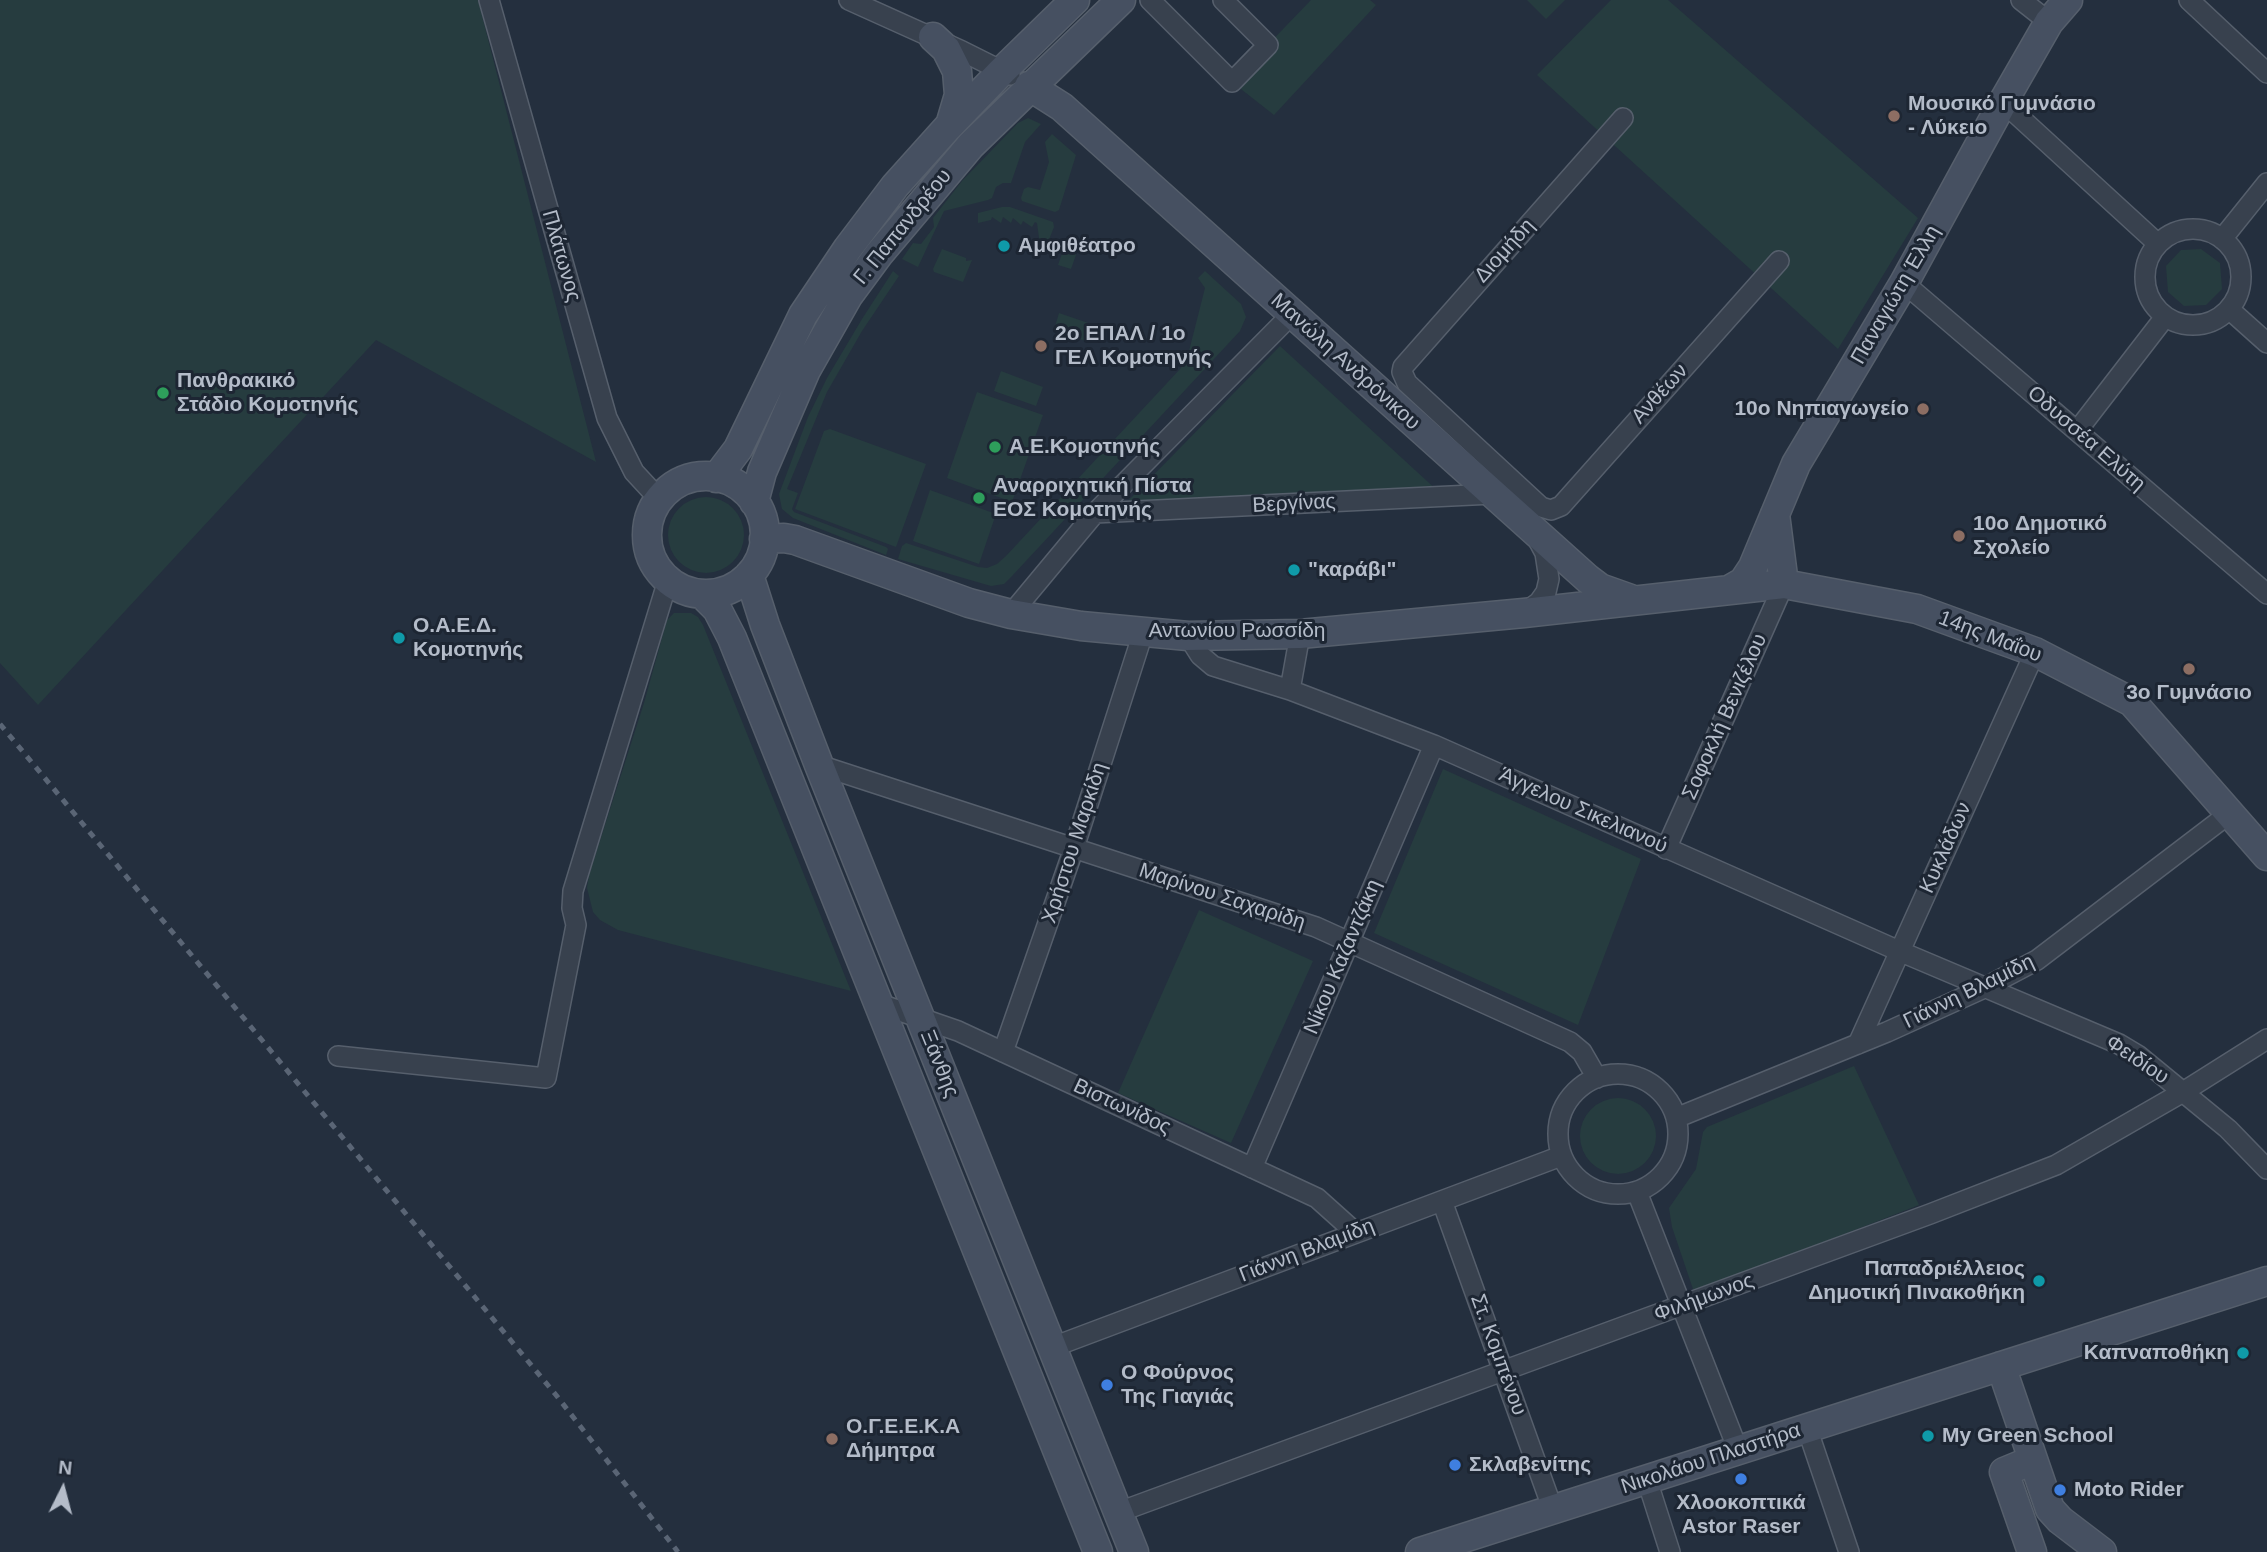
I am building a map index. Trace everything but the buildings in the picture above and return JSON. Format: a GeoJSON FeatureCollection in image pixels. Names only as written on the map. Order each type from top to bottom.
{"type":"FeatureCollection","features":[{"type":"Feature","properties":{"kind":"main road","name":"Γ. Παπανδρέου"},"geometry":{"type":"LineString","coordinates":[[716,478],[738,449],[803,315],[848,248],[895,186],[948,127],[1076,0]]}},
{"type":"Feature","properties":{"kind":"main road","name":"Γ. Παπανδρέου"},"geometry":{"type":"LineString","coordinates":[[754,502],[762,471],[806,370],[848,296],[879,254],[971,145],[1029,86],[1121,0]]}},
{"type":"Feature","properties":{"kind":"main road","name":"Παναγιώτη Έλλη"},"geometry":{"type":"LineString","coordinates":[[1729,590],[1743,582],[1754,567],[1796,464],[1904,284],[2049,22],[2068,0]]}},
{"type":"Feature","properties":{"kind":"main road"},"geometry":{"type":"LineString","coordinates":[[933,37],[950,54],[958,76],[958,102],[948,127]]}},
{"type":"Feature","properties":{"kind":"main road","name":"Μανώλη Ανδρόνικου"},"geometry":{"type":"LineString","coordinates":[[1029,86],[1062,107],[1292,314],[1460,449],[1493,494],[1600,588],[1637,601]]}},
{"type":"Feature","properties":{"kind":"main road"},"geometry":{"type":"LineString","coordinates":[[716,478],[737,486],[754,502],[762,520],[764,539],[760,559],[749,575],[724,591],[702,594],[685,590],[668,580],[651,558],[647,539],[649,520],[659,499],[667,491],[685,481],[716,478]]}},
{"type":"Feature","properties":{"kind":"main road"},"geometry":{"type":"LineString","coordinates":[[1775,513],[1784,584]]}},
{"type":"Feature","properties":{"kind":"main road","name":"Αντωνίου Ρωσσίδη"},"geometry":{"type":"LineString","coordinates":[[764,539],[795,540],[969,603],[1011,614],[1143,633],[1188,636],[1300,634],[1637,601]]}},
{"type":"Feature","properties":{"kind":"main road","name":"Ξάνθης"},"geometry":{"type":"LineString","coordinates":[[749,575],[765,625],[819,765],[1134,1552]]}},
{"type":"Feature","properties":{"kind":"main road","name":"14ης Μαΐου"},"geometry":{"type":"LineString","coordinates":[[1637,601],[1784,584],[1917,609],[2035,652],[2132,702],[2267,856]]}},
{"type":"Feature","properties":{"kind":"main road","name":"Ξάνθης"},"geometry":{"type":"LineString","coordinates":[[702,594],[717,609],[732,638],[1098,1552]]}},
{"type":"Feature","properties":{"kind":"main road","name":"Νικολάου Πλαστήρα"},"geometry":{"type":"LineString","coordinates":[[1420,1552],[1475,1544],[1553,1510],[2267,1281]]}},
{"type":"Feature","properties":{"kind":"main road"},"geometry":{"type":"LineString","coordinates":[[2001,1366],[2046,1500],[2053,1513],[2102,1552]]}},
{"type":"Feature","properties":{"kind":"main road"},"geometry":{"type":"LineString","coordinates":[[2032,1552],[2004,1472],[2033,1460]]}},
{"type":"Feature","properties":{"kind":"street","name":"Πλάτωνος"},"geometry":{"type":"LineString","coordinates":[[489,0],[607,418],[634,472],[659,499]]}},
{"type":"Feature","properties":{"kind":"street"},"geometry":{"type":"LineString","coordinates":[[849,0],[933,37],[1029,86]]}},
{"type":"Feature","properties":{"kind":"street"},"geometry":{"type":"LineString","coordinates":[[1150,0],[1232,82],[1268,45],[1223,0]]}},
{"type":"Feature","properties":{"kind":"street"},"geometry":{"type":"LineString","coordinates":[[2021,0],[2049,22]]}},
{"type":"Feature","properties":{"kind":"street"},"geometry":{"type":"LineString","coordinates":[[2189,0],[2267,74]]}},
{"type":"Feature","properties":{"kind":"street"},"geometry":{"type":"LineString","coordinates":[[2003,102],[2158,244]]}},
{"type":"Feature","properties":{"kind":"street","name":"Διομήδη"},"geometry":{"type":"LineString","coordinates":[[1460,449],[1407,383],[1402,372],[1406,362],[1623,118]]}},
{"type":"Feature","properties":{"kind":"street"},"geometry":{"type":"LineString","coordinates":[[2222,239],[2267,183]]}},
{"type":"Feature","properties":{"kind":"street"},"geometry":{"type":"LineString","coordinates":[[2185,230],[2208,232],[2222,239],[2235,254],[2241,276],[2237,298],[2229,309],[2213,322],[2201,325],[2179,323],[2165,317],[2152,303],[2145,281],[2149,258],[2158,244],[2173,233],[2185,230]]}},
{"type":"Feature","properties":{"kind":"street","name":"Ανθέων"},"geometry":{"type":"LineString","coordinates":[[1460,449],[1545,510],[1556,509],[1779,261]]}},
{"type":"Feature","properties":{"kind":"street","name":"Οδυσσέα Ελύτη"},"geometry":{"type":"LineString","coordinates":[[1904,284],[2267,594]]}},
{"type":"Feature","properties":{"kind":"street"},"geometry":{"type":"LineString","coordinates":[[2229,309],[2267,343]]}},
{"type":"Feature","properties":{"kind":"street"},"geometry":{"type":"LineString","coordinates":[[1011,614],[1095,513],[1292,314]]}},
{"type":"Feature","properties":{"kind":"street"},"geometry":{"type":"LineString","coordinates":[[2077,431],[2165,317]]}},
{"type":"Feature","properties":{"kind":"street","name":"Βεργίνας"},"geometry":{"type":"LineString","coordinates":[[1095,513],[1493,494]]}},
{"type":"Feature","properties":{"kind":"street"},"geometry":{"type":"LineString","coordinates":[[1524,613],[1539,602],[1546,592],[1549,579],[1545,554],[1533,531]]}},
{"type":"Feature","properties":{"kind":"street"},"geometry":{"type":"LineString","coordinates":[[338,1056],[546,1078],[576,925],[572,908],[573,891],[668,580]]}},
{"type":"Feature","properties":{"kind":"street","name":"Σοφοκλή Βενιζέλου"},"geometry":{"type":"LineString","coordinates":[[1666,849],[1784,584]]}},
{"type":"Feature","properties":{"kind":"street","name":"Χρήστου Μαρκίδη"},"geometry":{"type":"LineString","coordinates":[[1003,1052],[1074,848],[1143,633]]}},
{"type":"Feature","properties":{"kind":"street"},"geometry":{"type":"LineString","coordinates":[[1290,690],[1300,634]]}},
{"type":"Feature","properties":{"kind":"street","name":"Άγγελου Σικελιανού"},"geometry":{"type":"LineString","coordinates":[[1188,636],[1200,655],[1213,666],[1290,690],[1434,745],[1984,988]]}},
{"type":"Feature","properties":{"kind":"street","name":"Κυκλάδων"},"geometry":{"type":"LineString","coordinates":[[1858,1044],[2035,652]]}},
{"type":"Feature","properties":{"kind":"street","name":"Νίκου Καζαντζάκη"},"geometry":{"type":"LineString","coordinates":[[1252,1168],[1434,745]]}},
{"type":"Feature","properties":{"kind":"street","name":"Μαρίνου Σαχαρίδη"},"geometry":{"type":"LineString","coordinates":[[819,765],[1305,924],[1570,1042],[1582,1052],[1597,1078]]}},
{"type":"Feature","properties":{"kind":"street","name":"Γιάννη Βλαμίδη"},"geometry":{"type":"LineString","coordinates":[[1676,1118],[1858,1044],[1984,988],[2048,953],[2230,813]]}},
{"type":"Feature","properties":{"kind":"street","name":"Φειδίου"},"geometry":{"type":"LineString","coordinates":[[1984,988],[2065,1019],[2139,1056],[2228,1129],[2267,1169]]}},
{"type":"Feature","properties":{"kind":"street","name":"Βιστωνίδος"},"geometry":{"type":"LineString","coordinates":[[877,1003],[920,1016],[1003,1052],[1325,1203],[1356,1233]]}},
{"type":"Feature","properties":{"kind":"street","name":"Φιλήμωνος"},"geometry":{"type":"LineString","coordinates":[[1119,1512],[1682,1306],[2056,1165],[2183,1092],[2267,1039]]}},
{"type":"Feature","properties":{"kind":"street"},"geometry":{"type":"LineString","coordinates":[[1628,1075],[1648,1082],[1665,1096],[1676,1118],[1678,1141],[1669,1167],[1650,1186],[1637,1192],[1614,1195],[1592,1189],[1574,1175],[1561,1156],[1558,1133],[1563,1110],[1571,1096],[1583,1085],[1597,1078],[1628,1075]]}},
{"type":"Feature","properties":{"kind":"street","name":"Γιάννη Βλαμίδη"},"geometry":{"type":"LineString","coordinates":[[1053,1347],[1561,1156]]}},
{"type":"Feature","properties":{"kind":"street"},"geometry":{"type":"LineString","coordinates":[[1637,1192],[1738,1450]]}},
{"type":"Feature","properties":{"kind":"street","name":"Στ. Κομπένου"},"geometry":{"type":"LineString","coordinates":[[1442,1201],[1553,1510]]}},
{"type":"Feature","properties":{"kind":"street"},"geometry":{"type":"LineString","coordinates":[[1807,1428],[1849,1552]]}},
{"type":"Feature","properties":{"kind":"street"},"geometry":{"type":"LineString","coordinates":[[1647,1480],[1670,1552]]}},
{"type":"Feature","properties":{"kind":"green space","name":"Πανθρακικό Στάδιο Κομοτηνής"},"geometry":{"type":"Polygon","coordinates":[[[0,0],[478,0],[596,462],[376,340],[38,705],[0,663],[0,0]]]}},
{"type":"Feature","properties":{"kind":"green space"},"geometry":{"type":"Polygon","coordinates":[[[1311,0],[1370,0],[1376,5],[1274,115],[1232,82],[1311,0]]]}},
{"type":"Feature","properties":{"kind":"green space"},"geometry":{"type":"Polygon","coordinates":[[[1527,0],[1565,0],[1546,19],[1527,0]]]}},
{"type":"Feature","properties":{"kind":"green space"},"geometry":{"type":"Polygon","coordinates":[[[1611,0],[1668,0],[1918,218],[1838,349],[1537,75],[1611,0]]]}},
{"type":"Feature","properties":{"kind":"green space"},"geometry":{"type":"Polygon","coordinates":[[[1028,118],[1041,124],[1025,142],[1011,183],[996,187],[992,198],[988,200],[944,211],[918,267],[902,259],[913,243],[921,244],[934,227],[933,218],[962,181],[1018,123],[1028,118]]]}},
{"type":"Feature","properties":{"kind":"green space"},"geometry":{"type":"Polygon","coordinates":[[[1052,134],[1076,155],[1059,210],[1055,212],[1022,201],[1021,198],[1024,189],[1028,187],[1040,190],[1049,162],[1045,142],[1052,134]]]}},
{"type":"Feature","properties":{"kind":"green space"},"geometry":{"type":"Polygon","coordinates":[[[1010,207],[1053,222],[1054,227],[1046,247],[1040,245],[1035,222],[1032,227],[1023,221],[1021,225],[1013,218],[1011,223],[1003,217],[1001,223],[992,217],[991,220],[978,223],[978,213],[1010,207]]]}},
{"type":"Feature","properties":{"kind":"green space"},"geometry":{"type":"Polygon","coordinates":[[[1067,239],[1081,241],[1071,269],[1058,265],[1067,239]]]}},
{"type":"Feature","properties":{"kind":"green space"},"geometry":{"type":"Polygon","coordinates":[[[942,249],[966,258],[966,261],[972,260],[963,282],[934,272],[942,249]]]}},
{"type":"Feature","properties":{"kind":"green space"},"geometry":{"type":"Polygon","coordinates":[[[2201,249],[2220,263],[2222,289],[2206,305],[2184,306],[2168,292],[2166,266],[2181,250],[2201,249]]]}},
{"type":"Feature","properties":{"kind":"green space"},"geometry":{"type":"Polygon","coordinates":[[[893,271],[899,276],[862,331],[827,392],[787,489],[798,493],[792,509],[794,512],[886,547],[886,555],[793,518],[782,509],[779,494],[808,417],[827,378],[893,271]]]}},
{"type":"Feature","properties":{"kind":"green space"},"geometry":{"type":"Polygon","coordinates":[[[1205,271],[1241,304],[1246,317],[1240,331],[1004,584],[991,586],[898,559],[902,546],[906,543],[978,567],[987,568],[1006,556],[1181,368],[1189,351],[1205,288],[1198,278],[1205,271]]]}},
{"type":"Feature","properties":{"kind":"green space"},"geometry":{"type":"Polygon","coordinates":[[[1059,313],[1097,326],[1091,343],[1054,330],[1059,313]]]}},
{"type":"Feature","properties":{"kind":"green space"},"geometry":{"type":"Polygon","coordinates":[[[1280,346],[1440,493],[1126,503],[1280,346]]]}},
{"type":"Feature","properties":{"kind":"green space"},"geometry":{"type":"Polygon","coordinates":[[[1001,371],[1043,387],[1036,406],[994,391],[1001,371]]]}},
{"type":"Feature","properties":{"kind":"green space","name":"Α.Ε.Κομοτηνής"},"geometry":{"type":"Polygon","coordinates":[[[977,392],[1043,415],[1012,502],[947,478],[977,392]]]}},
{"type":"Feature","properties":{"kind":"green space"},"geometry":{"type":"Polygon","coordinates":[[[830,429],[926,464],[896,547],[795,509],[824,431],[830,429]]]}},
{"type":"Feature","properties":{"kind":"green space"},"geometry":{"type":"Polygon","coordinates":[[[930,490],[996,514],[979,564],[913,541],[930,490]]]}},
{"type":"Feature","properties":{"kind":"green space"},"geometry":{"type":"Polygon","coordinates":[[[714,497],[727,503],[738,514],[744,527],[742,550],[727,567],[714,573],[698,573],[685,567],[670,550],[668,527],[674,514],[691,499],[714,497]]]}},
{"type":"Feature","properties":{"kind":"green space"},"geometry":{"type":"Polygon","coordinates":[[[674,613],[691,613],[698,617],[703,625],[851,991],[618,930],[600,920],[593,912],[587,888],[589,875],[644,703],[667,620],[674,613]]]}},
{"type":"Feature","properties":{"kind":"green space"},"geometry":{"type":"Polygon","coordinates":[[[1443,769],[1641,859],[1578,1025],[1374,933],[1443,769]]]}},
{"type":"Feature","properties":{"kind":"green space"},"geometry":{"type":"Polygon","coordinates":[[[1199,910],[1313,961],[1231,1143],[1118,1093],[1199,910]]]}},
{"type":"Feature","properties":{"kind":"green space"},"geometry":{"type":"Polygon","coordinates":[[[1854,1066],[1919,1205],[1701,1290],[1693,1289],[1672,1227],[1669,1208],[1696,1169],[1703,1132],[1707,1127],[1854,1066]]]}},
{"type":"Feature","properties":{"kind":"green space"},"geometry":{"type":"Polygon","coordinates":[[[1611,1098],[1625,1098],[1639,1104],[1650,1115],[1656,1136],[1653,1151],[1645,1163],[1625,1174],[1611,1174],[1597,1168],[1586,1157],[1580,1143],[1580,1129],[1586,1115],[1597,1104],[1611,1098]]]}},
{"type":"Feature","properties":{"kind":"railway"},"geometry":{"type":"LineString","coordinates":[[0,724],[556,1395],[678,1552]]}},
{"type":"Feature","properties":{"kind":"place","name":"Μουσικό Γυμνάσιο - Λύκειο"},"geometry":{"type":"Point","coordinates":[1894,116]}},
{"type":"Feature","properties":{"kind":"place","name":"Αμφιθέατρο"},"geometry":{"type":"Point","coordinates":[1004,246]}},
{"type":"Feature","properties":{"kind":"place","name":"2ο ΕΠΑΛ / 1ο ΓΕΛ Κομοτηνής"},"geometry":{"type":"Point","coordinates":[1041,346]}},
{"type":"Feature","properties":{"kind":"place","name":"Πανθρακικό Στάδιο Κομοτηνής"},"geometry":{"type":"Point","coordinates":[163,393]}},
{"type":"Feature","properties":{"kind":"place","name":"10ο Νηπιαγωγείο"},"geometry":{"type":"Point","coordinates":[1923,409]}},
{"type":"Feature","properties":{"kind":"place","name":"Α.Ε.Κομοτηνής"},"geometry":{"type":"Point","coordinates":[995,447]}},
{"type":"Feature","properties":{"kind":"place","name":"Αναρριχητική Πίστα ΕΟΣ Κομοτηνής"},"geometry":{"type":"Point","coordinates":[979,498]}},
{"type":"Feature","properties":{"kind":"place","name":"10ο Δημοτικό Σχολείο"},"geometry":{"type":"Point","coordinates":[1959,536]}},
{"type":"Feature","properties":{"kind":"place","name":"\"καράβι\""},"geometry":{"type":"Point","coordinates":[1294,570]}},
{"type":"Feature","properties":{"kind":"place","name":"Ο.Α.Ε.Δ. Κομοτηνής"},"geometry":{"type":"Point","coordinates":[399,638]}},
{"type":"Feature","properties":{"kind":"place","name":"3ο Γυμνάσιο"},"geometry":{"type":"Point","coordinates":[2189,669]}},
{"type":"Feature","properties":{"kind":"place","name":"Παπαδριέλλειος Δημοτική Πινακοθήκη"},"geometry":{"type":"Point","coordinates":[2039,1281]}},
{"type":"Feature","properties":{"kind":"place","name":"Καπναποθήκη"},"geometry":{"type":"Point","coordinates":[2243,1353]}},
{"type":"Feature","properties":{"kind":"place","name":"Ο Φούρνος Της Γιαγιάς"},"geometry":{"type":"Point","coordinates":[1107,1385]}},
{"type":"Feature","properties":{"kind":"place","name":"My Green School"},"geometry":{"type":"Point","coordinates":[1928,1436]}},
{"type":"Feature","properties":{"kind":"place","name":"Ο.Γ.Ε.Ε.Κ.Α Δήμητρα"},"geometry":{"type":"Point","coordinates":[832,1439]}},
{"type":"Feature","properties":{"kind":"place","name":"Σκλαβενίτης"},"geometry":{"type":"Point","coordinates":[1455,1465]}},
{"type":"Feature","properties":{"kind":"place","name":"Χλοοκοπτικά Astor Raser"},"geometry":{"type":"Point","coordinates":[1741,1479]}},
{"type":"Feature","properties":{"kind":"place","name":"Moto Rider"},"geometry":{"type":"Point","coordinates":[2060,1490]}}]}
